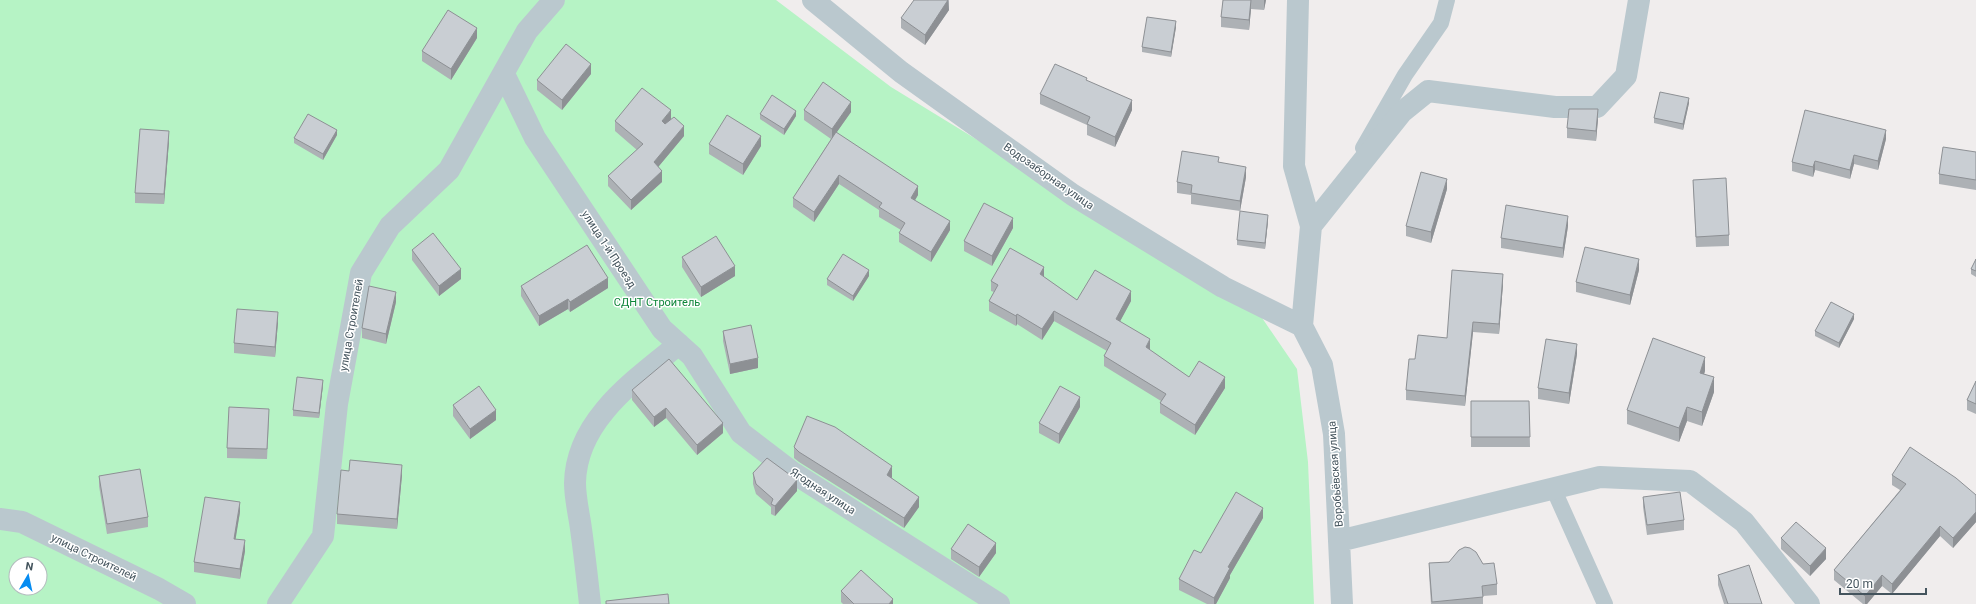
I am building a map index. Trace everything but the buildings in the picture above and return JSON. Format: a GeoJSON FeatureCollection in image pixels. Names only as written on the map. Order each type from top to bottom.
{"type":"FeatureCollection","features":[{"type":"Feature","properties":{"kind":"street","name":"улица Строителей"},"geometry":{"type":"LineString","coordinates":[[278,604],[323,536],[337,404],[361,273],[390,226],[449,170],[527,31],[554,0]]}},
{"type":"Feature","properties":{"kind":"street","name":"Водозаборная улица"},"geometry":{"type":"LineString","coordinates":[[813,0],[901,72],[1073,195],[1223,287],[1302,326]]}},
{"type":"Feature","properties":{"kind":"street"},"geometry":{"type":"LineString","coordinates":[[1298,0],[1294,166],[1311,226],[1302,326]]}},
{"type":"Feature","properties":{"kind":"street"},"geometry":{"type":"LineString","coordinates":[[1311,226],[1402,112],[1428,91],[1555,107],[1597,107],[1626,76],[1640,0]]}},
{"type":"Feature","properties":{"kind":"street","name":"улица 1-й Проезд"},"geometry":{"type":"LineString","coordinates":[[504,74],[535,138],[662,329],[679,344]]}},
{"type":"Feature","properties":{"kind":"street","name":"Воробьёвская улица"},"geometry":{"type":"LineString","coordinates":[[1302,326],[1322,366],[1333,426],[1342,604]]}},
{"type":"Feature","properties":{"kind":"street"},"geometry":{"type":"LineString","coordinates":[[590,604],[575,484],[578,461],[585,442],[601,415],[623,390],[679,344]]}},
{"type":"Feature","properties":{"kind":"street","name":"Ягодная улица"},"geometry":{"type":"LineString","coordinates":[[679,344],[692,356],[741,433],[792,472],[999,604]]}},
{"type":"Feature","properties":{"kind":"street"},"geometry":{"type":"LineString","coordinates":[[1339,541],[1600,477],[1690,481],[1744,522],[1809,604]]}},
{"type":"Feature","properties":{"kind":"street","name":"улица Строителей"},"geometry":{"type":"LineString","coordinates":[[0,519],[22,522],[159,588],[184,604]]}},
{"type":"Feature","properties":{"kind":"lane"},"geometry":{"type":"LineString","coordinates":[[1340,189],[1405,75],[1440,23],[1447,0]]}},
{"type":"Feature","properties":{"kind":"lane"},"geometry":{"type":"LineString","coordinates":[[1553,488],[1605,604]]}},
{"type":"Feature","properties":{"kind":"green space","name":"СДНТ Строитель"},"geometry":{"type":"Polygon","coordinates":[[[0,0],[776,0],[891,87],[1258,312],[1297,369],[1308,462],[1314,604],[0,604],[0,0]]]}}]}
